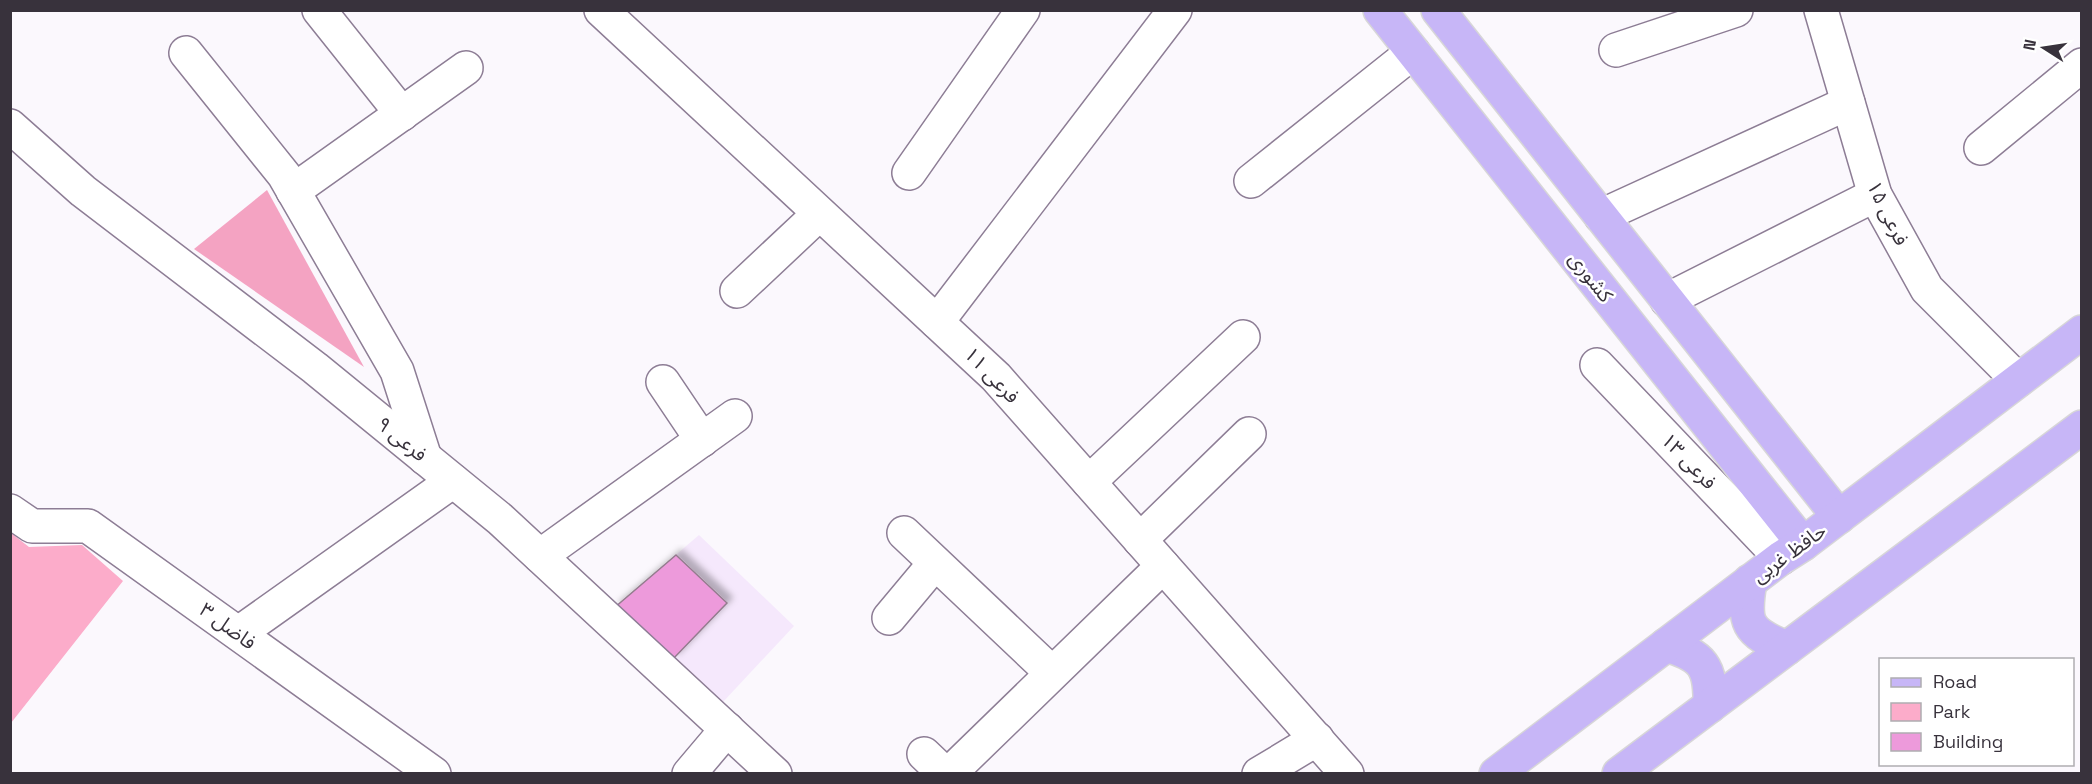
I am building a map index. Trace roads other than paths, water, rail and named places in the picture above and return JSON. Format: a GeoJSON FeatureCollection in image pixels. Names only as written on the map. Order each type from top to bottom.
{"type":"FeatureCollection","features":[{"type":"Feature","properties":{"kind":"main road","name":"کشوری"},"geometry":{"type":"LineString","coordinates":[[1380,10],[1792,551]]}},
{"type":"Feature","properties":{"kind":"main road"},"geometry":{"type":"LineString","coordinates":[[1438,10],[1839,517]]}},
{"type":"Feature","properties":{"kind":"main road","name":"حافظ غربی"},"geometry":{"type":"LineString","coordinates":[[1496,774],[2082,332]]}},
{"type":"Feature","properties":{"kind":"main road"},"geometry":{"type":"LineString","coordinates":[[1619,774],[2082,427]]}},
{"type":"Feature","properties":{"kind":"main road"},"geometry":{"type":"LineString","coordinates":[[1749,581],[1745,609],[1752,630],[1766,640],[1787,648]]}},
{"type":"Feature","properties":{"kind":"main road"},"geometry":{"type":"LineString","coordinates":[[1666,645],[1699,658],[1708,672],[1710,706]]}},
{"type":"Feature","properties":{"kind":"street"},"geometry":{"type":"LineString","coordinates":[[319,10],[402,114]]}},
{"type":"Feature","properties":{"kind":"street","name":"فرعی ۱۱"},"geometry":{"type":"LineString","coordinates":[[601,10],[996,377],[1347,774]]}},
{"type":"Feature","properties":{"kind":"street"},"geometry":{"type":"LineString","coordinates":[[909,173],[1023,10]]}},
{"type":"Feature","properties":{"kind":"street"},"geometry":{"type":"LineString","coordinates":[[937,322],[1175,10]]}},
{"type":"Feature","properties":{"kind":"street"},"geometry":{"type":"LineString","coordinates":[[1616,50],[1736,10]]}},
{"type":"Feature","properties":{"kind":"street","name":"فرعی ۱۵"},"geometry":{"type":"LineString","coordinates":[[1821,10],[1875,195],[1927,289],[2018,380]]}},
{"type":"Feature","properties":{"kind":"street"},"geometry":{"type":"LineString","coordinates":[[1251,181],[1413,52]]}},
{"type":"Feature","properties":{"kind":"street"},"geometry":{"type":"LineString","coordinates":[[186,53],[284,175],[397,371],[425,458]]}},
{"type":"Feature","properties":{"kind":"street"},"geometry":{"type":"LineString","coordinates":[[1981,148],[2082,66]]}},
{"type":"Feature","properties":{"kind":"street"},"geometry":{"type":"LineString","coordinates":[[293,191],[466,68]]}},
{"type":"Feature","properties":{"kind":"street"},"geometry":{"type":"LineString","coordinates":[[1601,216],[1848,103]]}},
{"type":"Feature","properties":{"kind":"street","name":"فرعی ۹"},"geometry":{"type":"LineString","coordinates":[[10,126],[82,191],[315,368],[500,519],[775,774]]}},
{"type":"Feature","properties":{"kind":"street"},"geometry":{"type":"LineString","coordinates":[[1667,300],[1875,195]]}},
{"type":"Feature","properties":{"kind":"street"},"geometry":{"type":"LineString","coordinates":[[737,291],[819,214]]}},
{"type":"Feature","properties":{"kind":"street"},"geometry":{"type":"LineString","coordinates":[[1089,482],[1243,337]]}},
{"type":"Feature","properties":{"kind":"street","name":"فرعی ۱۳"},"geometry":{"type":"LineString","coordinates":[[1597,365],[1792,551]]}},
{"type":"Feature","properties":{"kind":"street"},"geometry":{"type":"LineString","coordinates":[[663,382],[702,440]]}},
{"type":"Feature","properties":{"kind":"street"},"geometry":{"type":"LineString","coordinates":[[540,556],[735,416]]}},
{"type":"Feature","properties":{"kind":"street"},"geometry":{"type":"LineString","coordinates":[[1140,540],[1249,434]]}},
{"type":"Feature","properties":{"kind":"street"},"geometry":{"type":"LineString","coordinates":[[239,633],[453,481]]}},
{"type":"Feature","properties":{"kind":"street","name":"فاضل ۳"},"geometry":{"type":"LineString","coordinates":[[10,510],[32,526],[88,526],[434,774]]}},
{"type":"Feature","properties":{"kind":"street"},"geometry":{"type":"LineString","coordinates":[[904,533],[1052,674]]}},
{"type":"Feature","properties":{"kind":"street"},"geometry":{"type":"LineString","coordinates":[[889,618],[935,563]]}},
{"type":"Feature","properties":{"kind":"street"},"geometry":{"type":"LineString","coordinates":[[939,767],[1052,674],[1163,566]]}},
{"type":"Feature","properties":{"kind":"street"},"geometry":{"type":"LineString","coordinates":[[689,774],[727,729]]}},
{"type":"Feature","properties":{"kind":"street"},"geometry":{"type":"LineString","coordinates":[[1259,774],[1317,739]]}}]}
